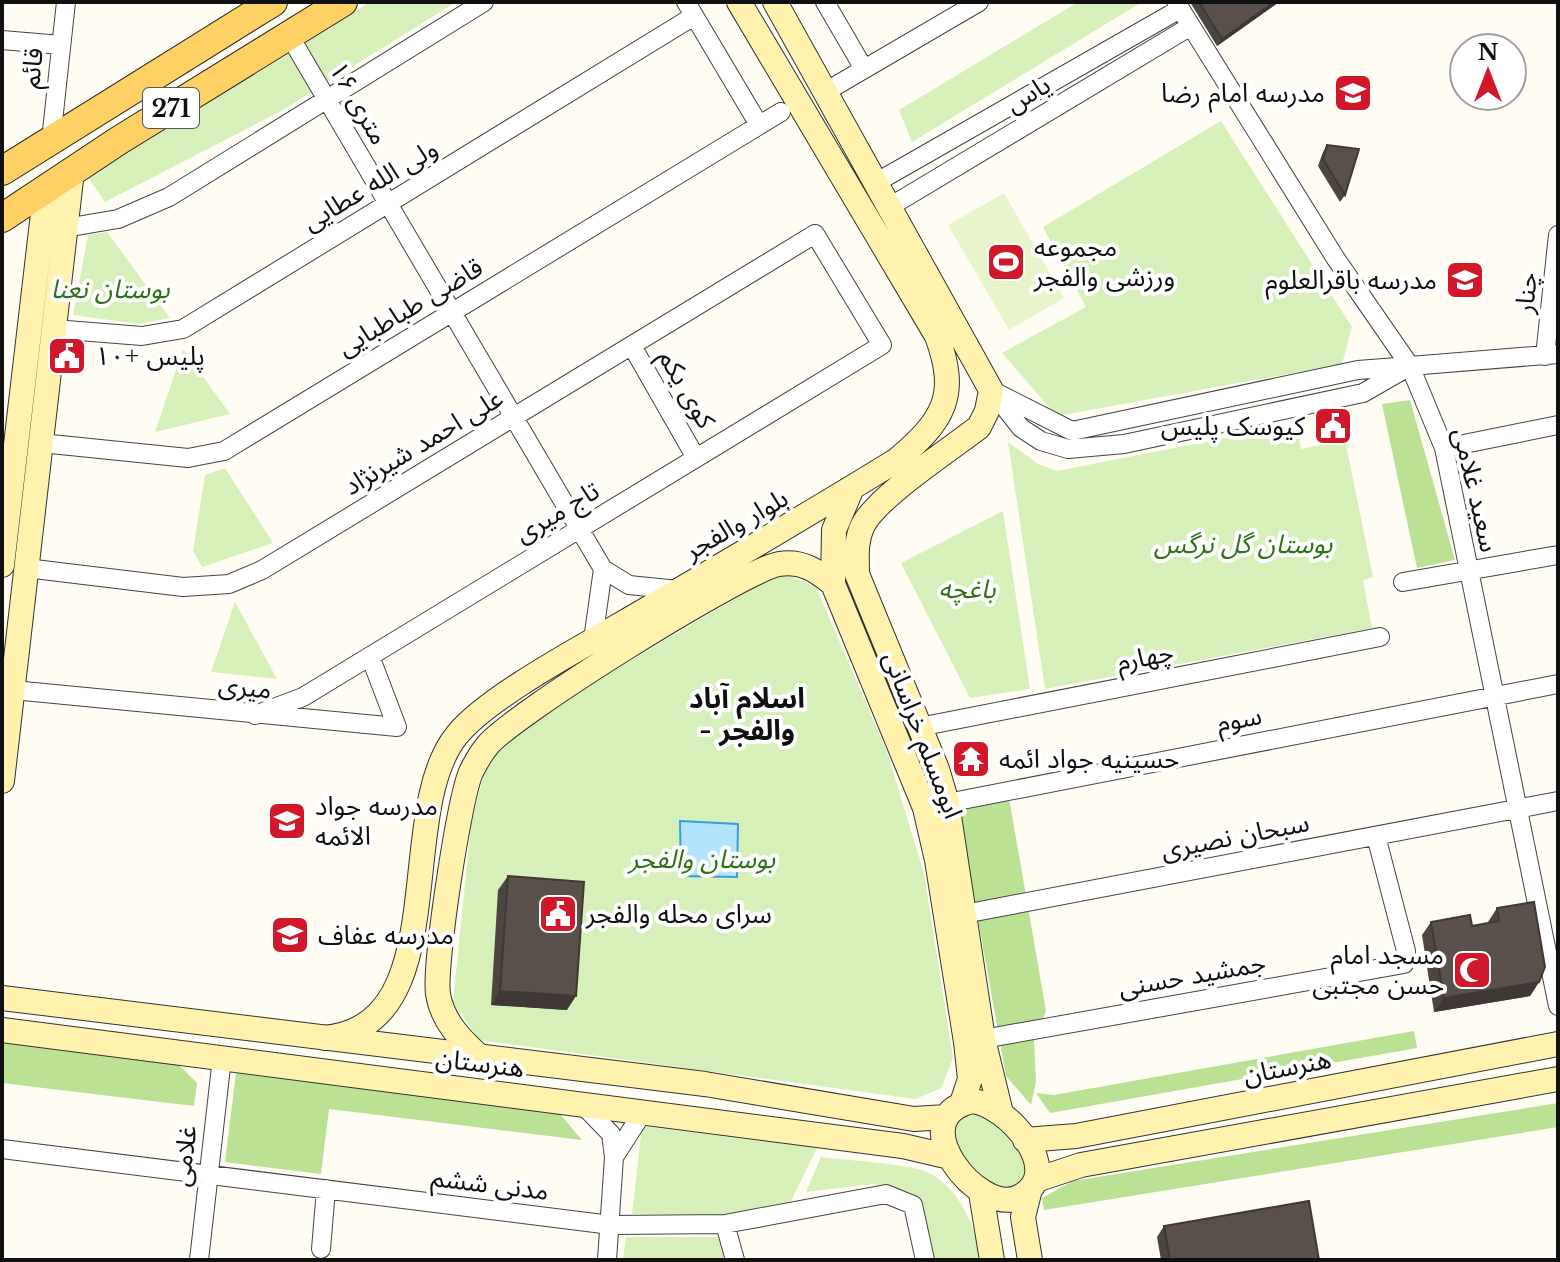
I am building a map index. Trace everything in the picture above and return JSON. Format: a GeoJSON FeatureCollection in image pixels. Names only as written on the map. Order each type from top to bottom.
{"type":"FeatureCollection","features":[{"type":"Feature","properties":{"kind":"main road","name":"271"},"geometry":{"type":"LineString","coordinates":[[2,171],[273,2]]}},
{"type":"Feature","properties":{"kind":"main road","name":"271"},"geometry":{"type":"LineString","coordinates":[[2,218],[343,2]]}},
{"type":"Feature","properties":{"kind":"main road","name":"بلوار والفجر"},"geometry":{"type":"LineString","coordinates":[[324,1038],[347,1036],[370,1024],[390,1003],[405,966],[434,792],[447,751],[457,734],[517,688],[593,640],[897,460],[925,437],[941,412],[949,390],[948,365],[937,336],[739,2]]}},
{"type":"Feature","properties":{"kind":"main road"},"geometry":{"type":"LineString","coordinates":[[775,2],[991,390]]}},
{"type":"Feature","properties":{"kind":"main road"},"geometry":{"type":"LineString","coordinates":[[2,781],[72,171],[51,140]]}},
{"type":"Feature","properties":{"kind":"main road"},"geometry":{"type":"LineString","coordinates":[[2,565],[11,404],[51,140]]}},
{"type":"Feature","properties":{"kind":"main road"},"geometry":{"type":"LineString","coordinates":[[853,195],[877,182]]}},
{"type":"Feature","properties":{"kind":"main road"},"geometry":{"type":"LineString","coordinates":[[868,220],[891,206]]}},
{"type":"Feature","properties":{"kind":"main road","name":"ابومسلم خراسانی"},"geometry":{"type":"LineString","coordinates":[[991,390],[987,411],[979,427],[880,506],[864,523],[856,546],[857,574],[947,803],[983,1039],[1001,1113]]}},
{"type":"Feature","properties":{"kind":"main road","name":"ابومسلم خراسانی"},"geometry":{"type":"LineString","coordinates":[[852,488],[834,530],[833,584],[925,808],[970,1079],[954,1110]]}},
{"type":"Feature","properties":{"kind":"main road","name":"بلوار والفجر"},"geometry":{"type":"LineString","coordinates":[[481,1058],[449,1023],[438,995],[439,963],[462,806],[471,772],[487,745],[514,720],[765,567],[800,564],[814,568],[833,584]]}},
{"type":"Feature","properties":{"kind":"main road","name":"هنرستان"},"geometry":{"type":"LineString","coordinates":[[2,998],[705,1084],[914,1119],[954,1110]]}},
{"type":"Feature","properties":{"kind":"main road","name":"هنرستان"},"geometry":{"type":"LineString","coordinates":[[2,1030],[909,1147],[950,1157]]}},
{"type":"Feature","properties":{"kind":"main road","name":"هنرستان"},"geometry":{"type":"LineString","coordinates":[[1025,1140],[1076,1136],[1558,1044]]}},
{"type":"Feature","properties":{"kind":"main road"},"geometry":{"type":"LineString","coordinates":[[1030,1260],[1023,1217],[1033,1184],[1037,1158],[1001,1113],[983,1102],[954,1110],[941,1138],[950,1157],[981,1193],[1001,1201],[1022,1196],[1033,1184],[1081,1165],[1558,1079]]}},
{"type":"Feature","properties":{"kind":"main road"},"geometry":{"type":"LineString","coordinates":[[981,1193],[992,1260]]}},
{"type":"Feature","properties":{"kind":"street","name":"قائم"},"geometry":{"type":"LineString","coordinates":[[51,140],[66,2]]}},
{"type":"Feature","properties":{"kind":"street"},"geometry":{"type":"LineString","coordinates":[[65,228],[118,219],[169,197],[484,2]]}},
{"type":"Feature","properties":{"kind":"street"},"geometry":{"type":"LineString","coordinates":[[825,2],[864,69]]}},
{"type":"Feature","properties":{"kind":"street"},"geometry":{"type":"LineString","coordinates":[[825,92],[979,2]]}},
{"type":"Feature","properties":{"kind":"street","name":"سعید غلامی"},"geometry":{"type":"LineString","coordinates":[[1178,5],[1336,259],[1410,366],[1444,448],[1517,809],[1550,931],[1558,1006]]}},
{"type":"Feature","properties":{"kind":"street","name":"یاس"},"geometry":{"type":"LineString","coordinates":[[877,182],[1178,5]]}},
{"type":"Feature","properties":{"kind":"street"},"geometry":{"type":"LineString","coordinates":[[690,9],[759,125]]}},
{"type":"Feature","properties":{"kind":"street","name":"ولی الله عطایی"},"geometry":{"type":"LineString","coordinates":[[54,329],[142,336],[183,329],[388,204],[690,9]]}},
{"type":"Feature","properties":{"kind":"street","name":"یاس"},"geometry":{"type":"LineString","coordinates":[[891,206],[1191,26]]}},
{"type":"Feature","properties":{"kind":"street","name":"۱۶ متری"},"geometry":{"type":"LineString","coordinates":[[289,35],[603,569]]}},
{"type":"Feature","properties":{"kind":"street"},"geometry":{"type":"LineString","coordinates":[[2,40],[61,45]]}},
{"type":"Feature","properties":{"kind":"street","name":"قاضی طباطبایی"},"geometry":{"type":"LineString","coordinates":[[41,443],[188,458],[224,451],[781,112]]}},
{"type":"Feature","properties":{"kind":"street","name":"علی احمد شیرنژاد"},"geometry":{"type":"LineString","coordinates":[[26,568],[183,587],[229,584],[262,570],[815,234],[882,345]]}},
{"type":"Feature","properties":{"kind":"street","name":"چنار"},"geometry":{"type":"LineString","coordinates":[[1552,355],[1558,235]]}},
{"type":"Feature","properties":{"kind":"street","name":"تاج میری"},"geometry":{"type":"LineString","coordinates":[[255,715],[303,697],[882,345]]}},
{"type":"Feature","properties":{"kind":"street","name":"کوی یکم"},"geometry":{"type":"LineString","coordinates":[[632,346],[696,458]]}},
{"type":"Feature","properties":{"kind":"street"},"geometry":{"type":"LineString","coordinates":[[991,390],[1021,428],[1041,441],[1068,449],[1124,444],[1363,393],[1410,366],[1552,355]]}},
{"type":"Feature","properties":{"kind":"street"},"geometry":{"type":"LineString","coordinates":[[1444,448],[1558,425]]}},
{"type":"Feature","properties":{"kind":"street"},"geometry":{"type":"LineString","coordinates":[[1403,582],[1558,555]]}},
{"type":"Feature","properties":{"kind":"street"},"geometry":{"type":"LineString","coordinates":[[593,640],[603,569],[629,585],[678,590]]}},
{"type":"Feature","properties":{"kind":"street","name":"چهارم"},"geometry":{"type":"LineString","coordinates":[[919,727],[1380,637]]}},
{"type":"Feature","properties":{"kind":"street","name":"میری"},"geometry":{"type":"LineString","coordinates":[[13,690],[397,727],[370,656]]}},
{"type":"Feature","properties":{"kind":"street","name":"سوم"},"geometry":{"type":"LineString","coordinates":[[947,803],[1558,684]]}},
{"type":"Feature","properties":{"kind":"street","name":"سبحان نصیری"},"geometry":{"type":"LineString","coordinates":[[964,914],[1558,801]]}},
{"type":"Feature","properties":{"kind":"street","name":"جمشید حسنی"},"geometry":{"type":"LineString","coordinates":[[983,1039],[1404,964],[1407,958],[1376,836]]}},
{"type":"Feature","properties":{"kind":"street","name":"غلامی"},"geometry":{"type":"LineString","coordinates":[[199,1260],[222,1058]]}},
{"type":"Feature","properties":{"kind":"street"},"geometry":{"type":"LineString","coordinates":[[582,1104],[611,1134],[614,1157],[607,1260]]}},
{"type":"Feature","properties":{"kind":"street"},"geometry":{"type":"LineString","coordinates":[[614,1157],[643,1112]]}},
{"type":"Feature","properties":{"kind":"street","name":"مدنی ششم"},"geometry":{"type":"LineString","coordinates":[[2,1149],[611,1225],[725,1224],[886,1194],[913,1205],[925,1260]]}},
{"type":"Feature","properties":{"kind":"street"},"geometry":{"type":"LineString","coordinates":[[321,1249],[326,1189]]}},
{"type":"Feature","properties":{"kind":"street"},"geometry":{"type":"LineString","coordinates":[[725,1224],[735,1260]]}},
{"type":"Feature","properties":{"kind":"green space"},"geometry":{"type":"Polygon","coordinates":[[[370,2],[456,2],[281,111],[105,202],[88,177],[370,2]]]}},
{"type":"Feature","properties":{"kind":"green space"},"geometry":{"type":"Polygon","coordinates":[[[1078,2],[1142,2],[912,142],[899,110],[1078,2]]]}},
{"type":"Feature","properties":{"kind":"green space"},"geometry":{"type":"Polygon","coordinates":[[[1221,121],[1352,327],[1342,364],[1057,416],[1002,353],[1086,307],[1043,227],[1221,121]]]}},
{"type":"Feature","properties":{"kind":"green space","name":"مجموعه ورزشی والفجر"},"geometry":{"type":"Polygon","coordinates":[[[1004,193],[1064,298],[1009,330],[948,225],[1004,193]]]}},
{"type":"Feature","properties":{"kind":"green space","name":"بوستان نعنا"},"geometry":{"type":"Polygon","coordinates":[[[107,232],[170,318],[139,324],[73,315],[88,235],[107,232]]]}},
{"type":"Feature","properties":{"kind":"green space"},"geometry":{"type":"Polygon","coordinates":[[[183,349],[230,414],[155,432],[183,349]]]}},
{"type":"Feature","properties":{"kind":"green space"},"geometry":{"type":"Polygon","coordinates":[[[1410,400],[1455,560],[1417,568],[1382,404],[1410,400]]]}},
{"type":"Feature","properties":{"kind":"green space","name":"بوستان گل نرگس"},"geometry":{"type":"Polygon","coordinates":[[[1296,424],[1301,449],[1345,440],[1373,577],[1363,580],[1372,628],[1045,689],[1008,442],[1038,464],[1057,471],[1296,424]]]}},
{"type":"Feature","properties":{"kind":"green space"},"geometry":{"type":"Polygon","coordinates":[[[225,468],[273,543],[202,567],[193,551],[205,475],[225,468]]]}},
{"type":"Feature","properties":{"kind":"green space","name":"باغچه"},"geometry":{"type":"Polygon","coordinates":[[[1003,511],[1030,689],[970,698],[901,563],[1003,511]]]}},
{"type":"Feature","properties":{"kind":"green space","name":"بوستان والفجر"},"geometry":{"type":"Polygon","coordinates":[[[781,572],[816,587],[887,752],[924,873],[953,1058],[941,1088],[916,1099],[479,1040],[453,1002],[471,825],[488,757],[534,717],[781,572]]]}},
{"type":"Feature","properties":{"kind":"green space"},"geometry":{"type":"Polygon","coordinates":[[[235,602],[277,679],[211,672],[235,602]]]}},
{"type":"Feature","properties":{"kind":"green space"},"geometry":{"type":"Polygon","coordinates":[[[1008,792],[1046,1011],[1034,1041],[1036,1082],[1031,1105],[1006,1076],[957,801],[1008,792]]]}},
{"type":"Feature","properties":{"kind":"green space"},"geometry":{"type":"Polygon","coordinates":[[[1414,1031],[1417,1048],[1050,1113],[1036,1093],[1054,1095],[1414,1031]]]}},
{"type":"Feature","properties":{"kind":"green space"},"geometry":{"type":"Polygon","coordinates":[[[2,1042],[177,1063],[197,1083],[194,1106],[2,1083],[2,1042]]]}},
{"type":"Feature","properties":{"kind":"green space"},"geometry":{"type":"Polygon","coordinates":[[[236,1073],[559,1113],[582,1140],[329,1109],[321,1174],[225,1162],[236,1073]]]}},
{"type":"Feature","properties":{"kind":"green space"},"geometry":{"type":"Polygon","coordinates":[[[1558,1103],[1558,1127],[1044,1210],[1042,1198],[1073,1181],[1558,1103]]]}},
{"type":"Feature","properties":{"kind":"green space"},"geometry":{"type":"Polygon","coordinates":[[[989,1112],[1028,1164],[1024,1183],[993,1192],[956,1152],[953,1122],[960,1114],[989,1112]]]}},
{"type":"Feature","properties":{"kind":"green space"},"geometry":{"type":"Polygon","coordinates":[[[642,1126],[817,1148],[791,1201],[725,1215],[632,1214],[642,1126]]]}},
{"type":"Feature","properties":{"kind":"green space"},"geometry":{"type":"Polygon","coordinates":[[[821,1157],[919,1169],[939,1179],[964,1210],[981,1260],[934,1260],[919,1198],[873,1184],[806,1192],[821,1157]]]}},
{"type":"Feature","properties":{"kind":"green space"},"geometry":{"type":"Polygon","coordinates":[[[626,1237],[721,1237],[727,1260],[623,1260],[626,1237]]]}},
{"type":"Feature","properties":{"kind":"water"},"geometry":{"type":"Polygon","coordinates":[[[680,821],[738,824],[737,877],[681,876],[680,821]]]}},
{"type":"Feature","properties":{"kind":"building"},"geometry":{"type":"Polygon","coordinates":[[[1199,2],[1274,2],[1222,39],[1199,2]]]}},
{"type":"Feature","properties":{"kind":"building"},"geometry":{"type":"Polygon","coordinates":[[[1327,145],[1359,149],[1345,195],[1323,159],[1327,145]]]}},
{"type":"Feature","properties":{"kind":"building"},"geometry":{"type":"Polygon","coordinates":[[[508,876],[584,882],[576,996],[500,991],[508,876]]]}},
{"type":"Feature","properties":{"kind":"building"},"geometry":{"type":"Polygon","coordinates":[[[1534,902],[1545,967],[1539,982],[1444,998],[1431,922],[1470,915],[1472,926],[1499,921],[1497,908],[1534,902]]]}},
{"type":"Feature","properties":{"kind":"building"},"geometry":{"type":"Polygon","coordinates":[[[1309,1201],[1319,1260],[1170,1260],[1164,1226],[1309,1201]]]}},
{"type":"Feature","properties":{"kind":"place","name":"مدرسه امام رضا"},"geometry":{"type":"Point","coordinates":[1353,93]}},
{"type":"Feature","properties":{"kind":"place","name":"مجموعه ورزشی والفجر"},"geometry":{"type":"Point","coordinates":[1006,262]}},
{"type":"Feature","properties":{"kind":"place","name":"مدرسه باقرالعلوم"},"geometry":{"type":"Point","coordinates":[1465,280]}},
{"type":"Feature","properties":{"kind":"place","name":"پلیس +۱۰"},"geometry":{"type":"Point","coordinates":[67,356]}},
{"type":"Feature","properties":{"kind":"place","name":"کیوسک پلیس"},"geometry":{"type":"Point","coordinates":[1333,426]}},
{"type":"Feature","properties":{"kind":"place","name":"حسینیه جواد ائمه"},"geometry":{"type":"Point","coordinates":[971,759]}},
{"type":"Feature","properties":{"kind":"place","name":"مدرسه جواد الائمه"},"geometry":{"type":"Point","coordinates":[287,821]}},
{"type":"Feature","properties":{"kind":"place","name":"سرای محله والفجر"},"geometry":{"type":"Point","coordinates":[558,914]}},
{"type":"Feature","properties":{"kind":"place","name":"مدرسه عفاف"},"geometry":{"type":"Point","coordinates":[290,935]}},
{"type":"Feature","properties":{"kind":"place","name":"مسجد امام حسن مجتبی"},"geometry":{"type":"Point","coordinates":[1472,970]}},
{"type":"Feature","properties":{"kind":"district","name":"اسلام آباد - والفجر"},"geometry":{"type":"Point","coordinates":[747,714]}}]}
